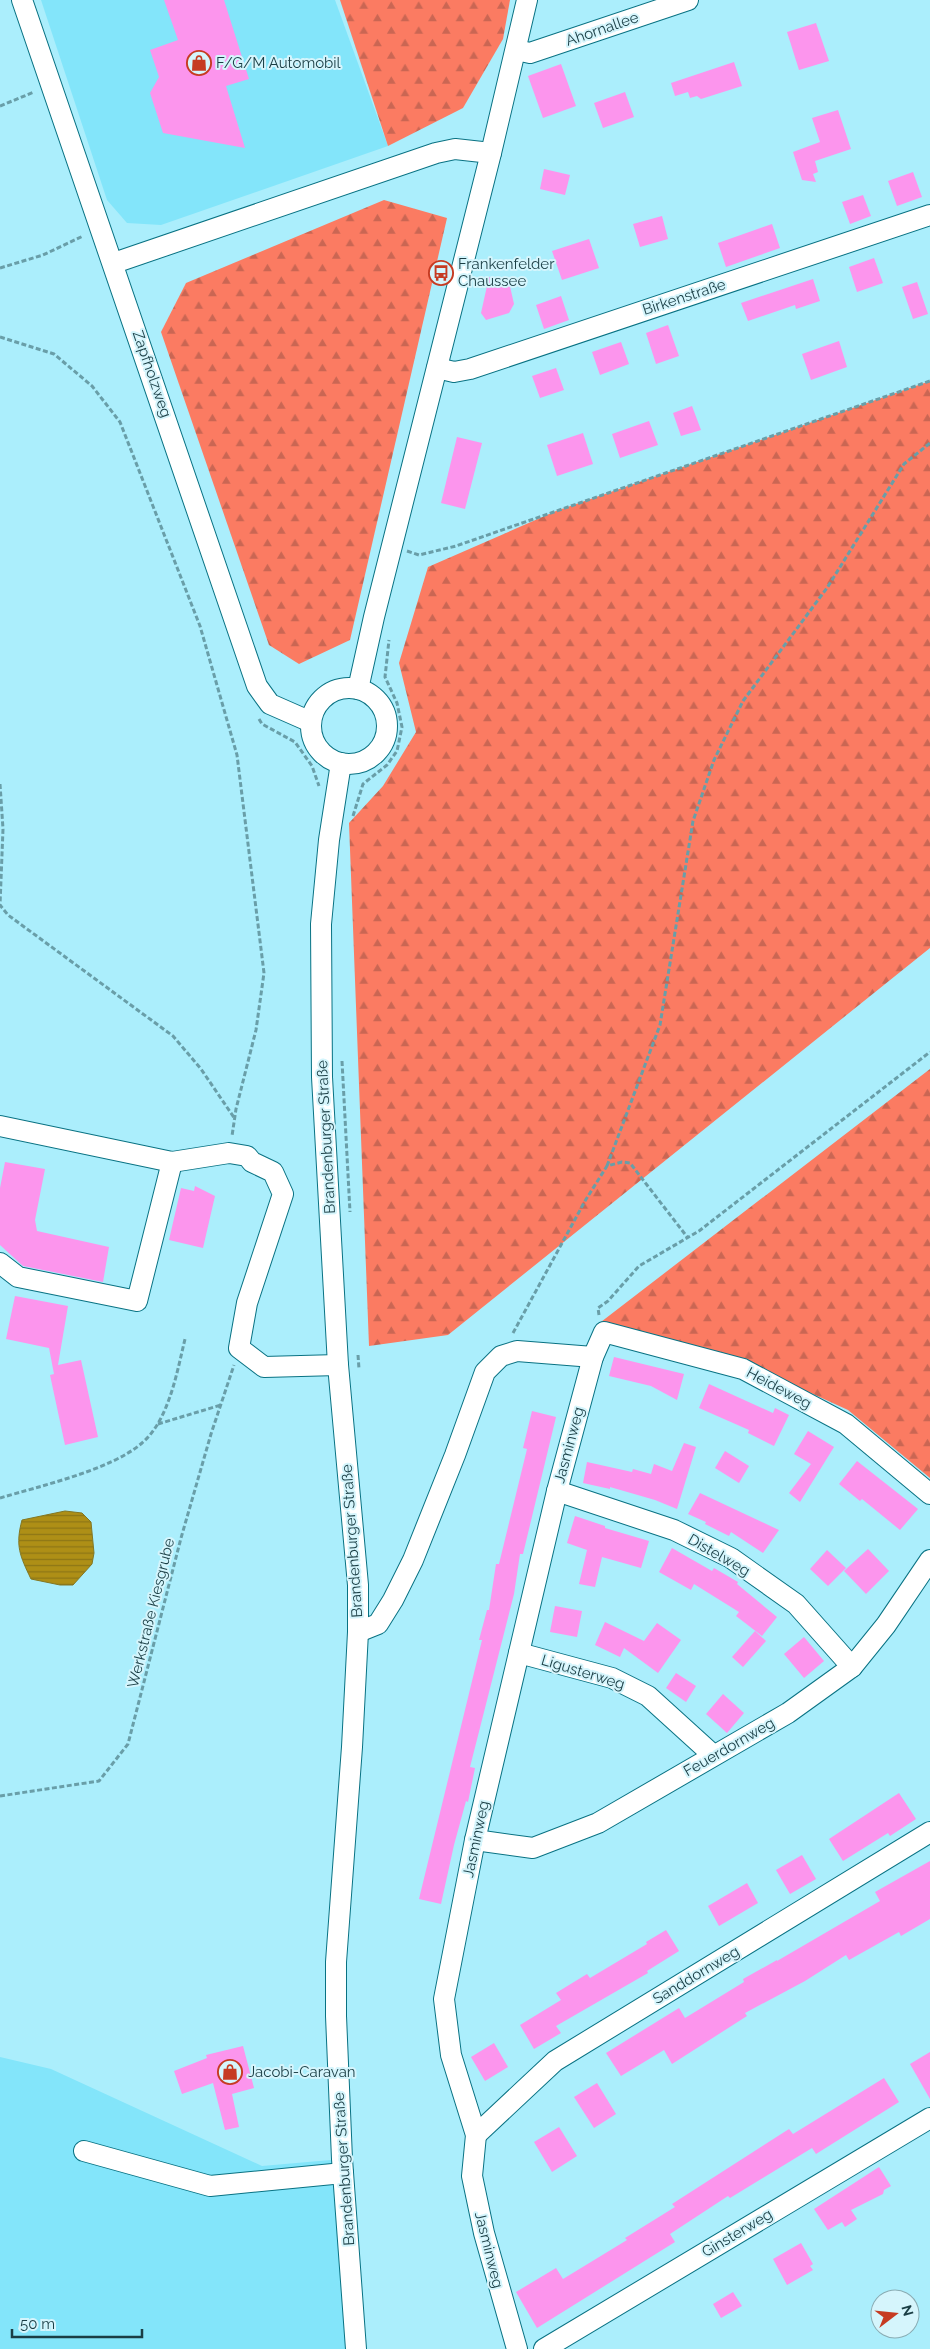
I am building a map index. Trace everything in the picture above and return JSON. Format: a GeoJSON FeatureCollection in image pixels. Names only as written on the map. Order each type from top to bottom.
{"type":"FeatureCollection","features":[{"type":"Feature","properties":{"kind":"street","name":"Zapfholzweg"},"geometry":{"type":"LineString","coordinates":[[22,0],[114,263],[257,686],[270,704],[311,722]]}},
{"type":"Feature","properties":{"kind":"street"},"geometry":{"type":"LineString","coordinates":[[358,689],[404,548],[437,368],[492,153],[527,0]]}},
{"type":"Feature","properties":{"kind":"street","name":"Ahornallee"},"geometry":{"type":"LineString","coordinates":[[516,50],[530,53],[688,0]]}},
{"type":"Feature","properties":{"kind":"street"},"geometry":{"type":"LineString","coordinates":[[114,263],[436,153],[455,149],[492,153]]}},
{"type":"Feature","properties":{"kind":"street","name":"Birkenstraße"},"geometry":{"type":"LineString","coordinates":[[437,368],[454,372],[470,369],[930,215]]}},
{"type":"Feature","properties":{"kind":"street"},"geometry":{"type":"LineString","coordinates":[[345,688],[358,689],[370,694],[380,703],[386,715],[387,728],[384,741],[377,752],[367,760],[354,764],[341,763],[330,759],[315,744],[311,722],[315,709],[322,699],[333,691],[345,688]]}},
{"type":"Feature","properties":{"kind":"street","name":"Brandenburger Straße"},"geometry":{"type":"LineString","coordinates":[[341,763],[329,840],[321,924],[322,1077],[338,1366],[358,1585],[358,1632],[336,1962],[336,2016],[343,2173],[356,2349]]}},
{"type":"Feature","properties":{"kind":"street"},"geometry":{"type":"LineString","coordinates":[[0,1126],[172,1162],[229,1153],[247,1156],[252,1162],[273,1172],[284,1194],[247,1303],[240,1348],[264,1367],[338,1366]]}},
{"type":"Feature","properties":{"kind":"street"},"geometry":{"type":"LineString","coordinates":[[0,1263],[18,1277],[137,1301],[172,1162]]}},
{"type":"Feature","properties":{"kind":"street","name":"Jasminweg"},"geometry":{"type":"LineString","coordinates":[[517,2349],[484,2233],[472,2176],[476,2135],[450,2055],[444,1999],[475,1840],[557,1491],[593,1357],[604,1332]]}},
{"type":"Feature","properties":{"kind":"street","name":"Heideweg"},"geometry":{"type":"LineString","coordinates":[[604,1332],[743,1369],[846,1424],[930,1494]]}},
{"type":"Feature","properties":{"kind":"street"},"geometry":{"type":"LineString","coordinates":[[358,1632],[378,1624],[393,1600],[413,1560],[452,1464],[485,1372],[501,1356],[517,1351],[593,1357]]}},
{"type":"Feature","properties":{"kind":"street","name":"Distelweg"},"geometry":{"type":"LineString","coordinates":[[557,1491],[674,1530],[731,1558],[796,1604],[852,1667]]}},
{"type":"Feature","properties":{"kind":"street","name":"Feuerdornweg"},"geometry":{"type":"LineString","coordinates":[[475,1840],[534,1848],[598,1823],[788,1713],[852,1667],[886,1625],[930,1560]]}},
{"type":"Feature","properties":{"kind":"street","name":"Ligusterweg"},"geometry":{"type":"LineString","coordinates":[[519,1653],[612,1678],[648,1696],[713,1755]]}},
{"type":"Feature","properties":{"kind":"street","name":"Sanddornweg"},"geometry":{"type":"LineString","coordinates":[[476,2135],[555,2061],[930,1832]]}},
{"type":"Feature","properties":{"kind":"street","name":"Ginsterweg"},"geometry":{"type":"LineString","coordinates":[[544,2349],[930,2118]]}},
{"type":"Feature","properties":{"kind":"street"},"geometry":{"type":"LineString","coordinates":[[84,2151],[210,2186],[343,2173]]}},
{"type":"Feature","properties":{"kind":"path"},"geometry":{"type":"LineString","coordinates":[[0,106],[51,86]]}},
{"type":"Feature","properties":{"kind":"path"},"geometry":{"type":"LineString","coordinates":[[0,268],[43,255],[101,227]]}},
{"type":"Feature","properties":{"kind":"path"},"geometry":{"type":"LineString","coordinates":[[0,337],[54,354],[92,386],[120,422],[202,635],[237,754],[264,973],[256,1030],[229,1153]]}},
{"type":"Feature","properties":{"kind":"path"},"geometry":{"type":"LineString","coordinates":[[404,548],[419,555],[456,546],[930,381]]}},
{"type":"Feature","properties":{"kind":"path"},"geometry":{"type":"LineString","coordinates":[[501,1356],[585,1201],[608,1166],[660,1025],[694,821],[714,760],[743,701],[827,588],[904,464],[930,442]]}},
{"type":"Feature","properties":{"kind":"path"},"geometry":{"type":"LineString","coordinates":[[404,548],[407,561]]}},
{"type":"Feature","properties":{"kind":"path"},"geometry":{"type":"LineString","coordinates":[[359,794],[363,784],[387,765],[397,751],[402,727],[397,703],[386,677],[390,635]]}},
{"type":"Feature","properties":{"kind":"path"},"geometry":{"type":"LineString","coordinates":[[0,784],[3,829],[0,905],[8,915],[173,1036],[201,1069],[235,1120]]}},
{"type":"Feature","properties":{"kind":"path"},"geometry":{"type":"LineString","coordinates":[[604,1332],[598,1308],[608,1300],[639,1266],[688,1238],[930,1052]]}},
{"type":"Feature","properties":{"kind":"path"},"geometry":{"type":"LineString","coordinates":[[608,1166],[622,1162],[630,1163],[688,1238]]}},
{"type":"Feature","properties":{"kind":"path"},"geometry":{"type":"LineString","coordinates":[[0,1498],[104,1465],[142,1443],[157,1424],[173,1389],[185,1339]]}},
{"type":"Feature","properties":{"kind":"path","name":"Werkstraße Kiesgrube"},"geometry":{"type":"LineString","coordinates":[[0,1796],[99,1782],[128,1744],[182,1538],[221,1405],[240,1348]]}},
{"type":"Feature","properties":{"kind":"path"},"geometry":{"type":"LineString","coordinates":[[157,1424],[221,1405]]}},
{"type":"Feature","properties":{"kind":"shaded area"},"geometry":{"type":"Polygon","coordinates":[[[41,0],[335,0],[388,146],[161,225],[127,223],[107,200],[41,0]]]}},
{"type":"Feature","properties":{"kind":"shaded area"},"geometry":{"type":"Polygon","coordinates":[[[65,1511],[82,1513],[91,1522],[94,1553],[92,1564],[73,1585],[60,1585],[31,1579],[20,1551],[19,1537],[22,1520],[65,1511]]]}},
{"type":"Feature","properties":{"kind":"shaded area"},"geometry":{"type":"Polygon","coordinates":[[[0,2057],[51,2069],[262,2166],[342,2159],[352,2349],[0,2349],[0,2057]]]}},
{"type":"Feature","properties":{"kind":"green space"},"geometry":{"type":"Polygon","coordinates":[[[340,0],[510,0],[503,39],[463,108],[388,146],[340,0]]]}},
{"type":"Feature","properties":{"kind":"green space"},"geometry":{"type":"Polygon","coordinates":[[[384,200],[447,218],[350,640],[299,664],[269,645],[161,332],[186,283],[384,200]]]}},
{"type":"Feature","properties":{"kind":"green space"},"geometry":{"type":"Polygon","coordinates":[[[930,381],[930,948],[448,1335],[369,1346],[349,823],[383,786],[416,732],[399,663],[428,567],[556,511],[930,381]]]}},
{"type":"Feature","properties":{"kind":"green space"},"geometry":{"type":"Polygon","coordinates":[[[930,1069],[930,1478],[848,1410],[736,1359],[597,1325],[930,1069]]]}},
{"type":"Feature","properties":{"kind":"building","name":"F/G/M Automobil"},"geometry":{"type":"Polygon","coordinates":[[[164,0],[224,0],[249,79],[226,86],[245,148],[163,133],[150,93],[159,77],[150,50],[178,40],[164,0]]]}},
{"type":"Feature","properties":{"kind":"building"},"geometry":{"type":"Polygon","coordinates":[[[816,23],[829,61],[799,70],[787,32],[816,23]]]}},
{"type":"Feature","properties":{"kind":"building"},"geometry":{"type":"Polygon","coordinates":[[[734,62],[742,86],[701,99],[697,96],[690,98],[688,92],[675,96],[671,83],[734,62]]]}},
{"type":"Feature","properties":{"kind":"building"},"geometry":{"type":"Polygon","coordinates":[[[561,64],[576,106],[543,118],[528,76],[561,64]]]}},
{"type":"Feature","properties":{"kind":"building"},"geometry":{"type":"Polygon","coordinates":[[[625,92],[634,117],[603,128],[594,103],[625,92]]]}},
{"type":"Feature","properties":{"kind":"building"},"geometry":{"type":"Polygon","coordinates":[[[838,110],[851,149],[815,161],[818,172],[813,174],[816,182],[802,180],[793,152],[820,142],[812,118],[838,110]]]}},
{"type":"Feature","properties":{"kind":"building"},"geometry":{"type":"Polygon","coordinates":[[[544,169],[570,175],[565,195],[540,189],[544,169]]]}},
{"type":"Feature","properties":{"kind":"building"},"geometry":{"type":"Polygon","coordinates":[[[913,172],[922,197],[897,206],[888,181],[913,172]]]}},
{"type":"Feature","properties":{"kind":"building"},"geometry":{"type":"Polygon","coordinates":[[[863,195],[871,216],[850,224],[842,202],[863,195]]]}},
{"type":"Feature","properties":{"kind":"building"},"geometry":{"type":"Polygon","coordinates":[[[662,216],[668,239],[640,247],[633,224],[662,216]]]}},
{"type":"Feature","properties":{"kind":"building"},"geometry":{"type":"Polygon","coordinates":[[[772,224],[780,248],[726,267],[718,243],[772,224]]]}},
{"type":"Feature","properties":{"kind":"building"},"geometry":{"type":"Polygon","coordinates":[[[589,239],[599,268],[562,280],[552,251],[589,239]]]}},
{"type":"Feature","properties":{"kind":"building"},"geometry":{"type":"Polygon","coordinates":[[[874,258],[883,283],[857,292],[849,267],[874,258]]]}},
{"type":"Feature","properties":{"kind":"building"},"geometry":{"type":"Polygon","coordinates":[[[489,277],[509,282],[514,304],[509,313],[486,320],[481,313],[489,277]]]}},
{"type":"Feature","properties":{"kind":"building"},"geometry":{"type":"Polygon","coordinates":[[[813,279],[820,301],[796,309],[795,305],[748,321],[741,303],[813,279]]]}},
{"type":"Feature","properties":{"kind":"building"},"geometry":{"type":"Polygon","coordinates":[[[917,282],[928,314],[913,319],[902,287],[917,282]]]}},
{"type":"Feature","properties":{"kind":"building"},"geometry":{"type":"Polygon","coordinates":[[[561,296],[569,320],[544,329],[536,305],[561,296]]]}},
{"type":"Feature","properties":{"kind":"building"},"geometry":{"type":"Polygon","coordinates":[[[668,325],[679,356],[656,364],[646,333],[668,325]]]}},
{"type":"Feature","properties":{"kind":"building"},"geometry":{"type":"Polygon","coordinates":[[[839,341],[847,367],[811,380],[802,354],[839,341]]]}},
{"type":"Feature","properties":{"kind":"building"},"geometry":{"type":"Polygon","coordinates":[[[621,342],[629,364],[600,375],[592,352],[621,342]]]}},
{"type":"Feature","properties":{"kind":"building"},"geometry":{"type":"Polygon","coordinates":[[[556,368],[564,390],[540,398],[532,376],[556,368]]]}},
{"type":"Feature","properties":{"kind":"building"},"geometry":{"type":"Polygon","coordinates":[[[692,406],[701,430],[681,436],[673,413],[692,406]]]}},
{"type":"Feature","properties":{"kind":"building"},"geometry":{"type":"Polygon","coordinates":[[[649,421],[658,445],[620,458],[612,434],[649,421]]]}},
{"type":"Feature","properties":{"kind":"building"},"geometry":{"type":"Polygon","coordinates":[[[583,433],[593,464],[557,476],[547,445],[583,433]]]}},
{"type":"Feature","properties":{"kind":"building"},"geometry":{"type":"Polygon","coordinates":[[[457,437],[482,443],[465,509],[441,503],[457,437]]]}},
{"type":"Feature","properties":{"kind":"building"},"geometry":{"type":"Polygon","coordinates":[[[5,1162],[45,1169],[35,1220],[37,1231],[109,1247],[103,1282],[23,1266],[0,1245],[0,1188],[5,1162]]]}},
{"type":"Feature","properties":{"kind":"building"},"geometry":{"type":"Polygon","coordinates":[[[195,1186],[215,1196],[203,1248],[169,1240],[181,1188],[194,1191],[195,1186]]]}},
{"type":"Feature","properties":{"kind":"building"},"geometry":{"type":"Polygon","coordinates":[[[15,1296],[68,1306],[58,1365],[81,1360],[98,1437],[65,1445],[50,1375],[54,1374],[49,1348],[6,1339],[15,1296]]]}},
{"type":"Feature","properties":{"kind":"building"},"geometry":{"type":"Polygon","coordinates":[[[614,1357],[684,1374],[677,1400],[651,1386],[609,1376],[614,1357]]]}},
{"type":"Feature","properties":{"kind":"building"},"geometry":{"type":"Polygon","coordinates":[[[709,1384],[773,1413],[775,1408],[789,1415],[774,1446],[748,1433],[749,1430],[699,1408],[709,1384]]]}},
{"type":"Feature","properties":{"kind":"building"},"geometry":{"type":"Polygon","coordinates":[[[532,1411],[556,1417],[523,1554],[520,1554],[514,1594],[470,1767],[475,1768],[468,1802],[466,1801],[454,1845],[441,1904],[419,1899],[482,1640],[479,1640],[487,1610],[489,1610],[496,1564],[499,1564],[527,1449],[523,1448],[532,1411]]]}},
{"type":"Feature","properties":{"kind":"building"},"geometry":{"type":"Polygon","coordinates":[[[808,1431],[834,1447],[800,1502],[789,1493],[811,1464],[794,1454],[808,1431]]]}},
{"type":"Feature","properties":{"kind":"building"},"geometry":{"type":"Polygon","coordinates":[[[684,1443],[696,1447],[677,1509],[655,1500],[610,1487],[610,1489],[583,1483],[587,1462],[632,1472],[633,1469],[651,1474],[654,1464],[672,1471],[684,1443]]]}},
{"type":"Feature","properties":{"kind":"building"},"geometry":{"type":"Polygon","coordinates":[[[725,1451],[749,1466],[739,1483],[715,1468],[725,1451]]]}},
{"type":"Feature","properties":{"kind":"building"},"geometry":{"type":"Polygon","coordinates":[[[857,1461],[918,1509],[900,1530],[862,1499],[860,1501],[839,1484],[857,1461]]]}},
{"type":"Feature","properties":{"kind":"building"},"geometry":{"type":"Polygon","coordinates":[[[700,1493],[779,1530],[763,1553],[731,1532],[729,1536],[688,1514],[700,1493]]]}},
{"type":"Feature","properties":{"kind":"building"},"geometry":{"type":"Polygon","coordinates":[[[575,1516],[605,1526],[605,1528],[649,1541],[641,1568],[602,1557],[595,1587],[579,1584],[587,1550],[567,1543],[575,1516]]]}},
{"type":"Feature","properties":{"kind":"building"},"geometry":{"type":"Polygon","coordinates":[[[672,1548],[712,1571],[714,1568],[738,1582],[737,1584],[777,1617],[762,1636],[736,1616],[739,1612],[694,1584],[691,1590],[659,1572],[672,1548]]]}},
{"type":"Feature","properties":{"kind":"building"},"geometry":{"type":"Polygon","coordinates":[[[868,1549],[889,1571],[866,1594],[844,1571],[868,1549]]]}},
{"type":"Feature","properties":{"kind":"building"},"geometry":{"type":"Polygon","coordinates":[[[827,1550],[846,1568],[828,1586],[810,1569],[827,1550]]]}},
{"type":"Feature","properties":{"kind":"building"},"geometry":{"type":"Polygon","coordinates":[[[555,1606],[582,1611],[577,1637],[550,1632],[555,1606]]]}},
{"type":"Feature","properties":{"kind":"building"},"geometry":{"type":"Polygon","coordinates":[[[605,1622],[644,1641],[657,1623],[681,1640],[658,1673],[624,1648],[620,1657],[595,1645],[605,1622]]]}},
{"type":"Feature","properties":{"kind":"building"},"geometry":{"type":"Polygon","coordinates":[[[755,1631],[766,1641],[743,1667],[732,1657],[755,1631]]]}},
{"type":"Feature","properties":{"kind":"building"},"geometry":{"type":"Polygon","coordinates":[[[804,1637],[824,1661],[804,1678],[784,1654],[804,1637]]]}},
{"type":"Feature","properties":{"kind":"building"},"geometry":{"type":"Polygon","coordinates":[[[676,1673],[696,1686],[686,1702],[666,1688],[676,1673]]]}},
{"type":"Feature","properties":{"kind":"building"},"geometry":{"type":"Polygon","coordinates":[[[723,1694],[744,1713],[727,1733],[706,1714],[723,1694]]]}},
{"type":"Feature","properties":{"kind":"building"},"geometry":{"type":"Polygon","coordinates":[[[899,1793],[916,1819],[890,1836],[888,1833],[843,1861],[829,1839],[899,1793]]]}},
{"type":"Feature","properties":{"kind":"building"},"geometry":{"type":"Polygon","coordinates":[[[802,1855],[816,1879],[790,1894],[776,1870],[802,1855]]]}},
{"type":"Feature","properties":{"kind":"building"},"geometry":{"type":"Polygon","coordinates":[[[930,1861],[930,1919],[901,1936],[899,1932],[849,1960],[846,1955],[805,1981],[745,2013],[747,2016],[672,2064],[664,2050],[621,2076],[606,2053],[679,2008],[685,2018],[744,1982],[743,1979],[880,1901],[875,1892],[930,1861]]]}},
{"type":"Feature","properties":{"kind":"building"},"geometry":{"type":"Polygon","coordinates":[[[747,1883],[758,1903],[719,1926],[708,1906],[747,1883]]]}},
{"type":"Feature","properties":{"kind":"building"},"geometry":{"type":"Polygon","coordinates":[[[666,1930],[679,1951],[647,1971],[648,1973],[556,2026],[561,2033],[534,2049],[520,2025],[561,2000],[556,1993],[587,1974],[590,1978],[647,1944],[646,1942],[666,1930]]]}},
{"type":"Feature","properties":{"kind":"building"},"geometry":{"type":"Polygon","coordinates":[[[494,2043],[508,2067],[485,2081],[471,2057],[494,2043]]]}},
{"type":"Feature","properties":{"kind":"building"},"geometry":{"type":"Polygon","coordinates":[[[243,2046],[254,2088],[232,2094],[239,2127],[225,2130],[213,2083],[182,2094],[174,2071],[207,2058],[206,2055],[243,2046]]]}},
{"type":"Feature","properties":{"kind":"building"},"geometry":{"type":"Polygon","coordinates":[[[930,2052],[930,2099],[910,2064],[930,2052]]]}},
{"type":"Feature","properties":{"kind":"building"},"geometry":{"type":"Polygon","coordinates":[[[884,2078],[899,2102],[816,2154],[812,2148],[730,2198],[728,2196],[670,2234],[675,2242],[537,2328],[516,2292],[556,2268],[563,2279],[627,2240],[625,2238],[675,2207],[672,2204],[789,2129],[793,2134],[884,2078]]]}},
{"type":"Feature","properties":{"kind":"building"},"geometry":{"type":"Polygon","coordinates":[[[597,2083],[616,2114],[594,2128],[574,2097],[597,2083]]]}},
{"type":"Feature","properties":{"kind":"building"},"geometry":{"type":"Polygon","coordinates":[[[559,2127],[577,2156],[552,2172],[534,2142],[559,2127]]]}},
{"type":"Feature","properties":{"kind":"building"},"geometry":{"type":"Polygon","coordinates":[[[879,2167],[891,2186],[884,2190],[883,2194],[851,2210],[857,2219],[845,2227],[842,2222],[828,2230],[814,2209],[879,2167]]]}},
{"type":"Feature","properties":{"kind":"building"},"geometry":{"type":"Polygon","coordinates":[[[801,2243],[813,2264],[810,2266],[813,2270],[787,2285],[773,2259],[801,2243]]]}},
{"type":"Feature","properties":{"kind":"building"},"geometry":{"type":"Polygon","coordinates":[[[733,2292],[742,2306],[721,2318],[713,2304],[733,2292]]]}},
{"type":"Feature","properties":{"kind":"place","name":"F/G/M Automobil"},"geometry":{"type":"Point","coordinates":[199,63]}},
{"type":"Feature","properties":{"kind":"place","name":"Frankenfelder Chaussee"},"geometry":{"type":"Point","coordinates":[441,273]}},
{"type":"Feature","properties":{"kind":"place","name":"Jacobi-Caravan"},"geometry":{"type":"Point","coordinates":[230,2072]}}]}
